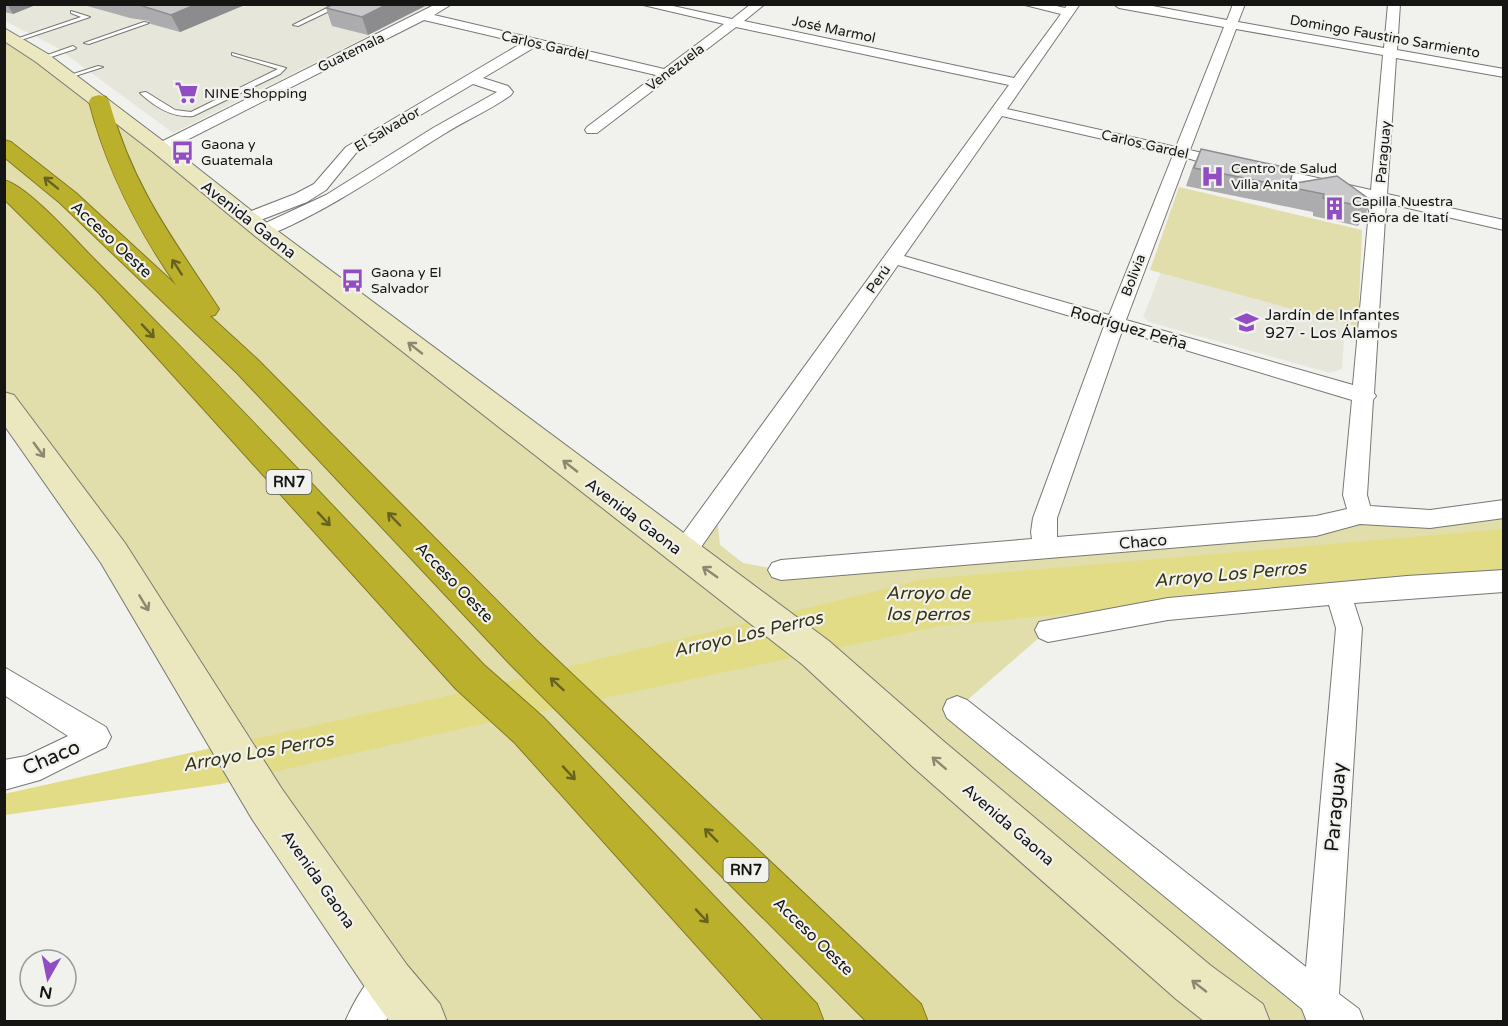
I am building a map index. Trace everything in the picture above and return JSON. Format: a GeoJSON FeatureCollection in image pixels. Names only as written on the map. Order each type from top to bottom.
{"type":"FeatureCollection","features":[{"type":"Feature","properties":{"kind":"highway"},"geometry":{"type":"LineString","coordinates":[[99,102],[120,166],[152,228],[247,366]]}},
{"type":"Feature","properties":{"kind":"highway","name":"Acceso Oeste"},"geometry":{"type":"LineString","coordinates":[[4,147],[68,198],[247,366],[523,652],[903,1022]]}},
{"type":"Feature","properties":{"kind":"highway","name":"RN7"},"geometry":{"type":"LineString","coordinates":[[4,187],[38,217],[108,288],[470,677],[529,730],[800,1022]]}},
{"type":"Feature","properties":{"kind":"highway"},"geometry":{"type":"LineString","coordinates":[[4,219],[108,288]]}},
{"type":"Feature","properties":{"kind":"street","name":"Guatemala"},"geometry":{"type":"LineString","coordinates":[[160,148],[446,4]]}},
{"type":"Feature","properties":{"kind":"street","name":"José Marmol"},"geometry":{"type":"LineString","coordinates":[[645,4],[1018,83]]}},
{"type":"Feature","properties":{"kind":"street","name":"Venezuela"},"geometry":{"type":"LineString","coordinates":[[591,130],[759,4]]}},
{"type":"Feature","properties":{"kind":"street"},"geometry":{"type":"LineString","coordinates":[[1027,4],[1071,8]]}},
{"type":"Feature","properties":{"kind":"street","name":"Domingo Faustino Sarmiento"},"geometry":{"type":"LineString","coordinates":[[1119,4],[1503,73]]}},
{"type":"Feature","properties":{"kind":"street","name":"Bolivia"},"geometry":{"type":"LineString","coordinates":[[1047,549],[1043,532],[1045,518],[1115,323],[1239,4]]}},
{"type":"Feature","properties":{"kind":"street","name":"Paraguay"},"geometry":{"type":"LineString","coordinates":[[1360,515],[1355,495],[1365,396],[1394,4]]}},
{"type":"Feature","properties":{"kind":"street","name":"Perú"},"geometry":{"type":"LineString","coordinates":[[683,553],[1071,8]]}},
{"type":"Feature","properties":{"kind":"street","name":"Carlos Gardel"},"geometry":{"type":"LineString","coordinates":[[423,16],[667,74]]}},
{"type":"Feature","properties":{"kind":"street","name":"Avenida Gaona"},"geometry":{"type":"LineString","coordinates":[[10,36],[67,76],[255,225],[816,653],[927,753],[1131,929],[1193,982],[1245,1022]]}},
{"type":"Feature","properties":{"kind":"street","name":"El Salvador"},"geometry":{"type":"LineString","coordinates":[[255,225],[320,187],[351,150],[532,43]]}},
{"type":"Feature","properties":{"kind":"street"},"geometry":{"type":"LineString","coordinates":[[255,225],[297,218],[347,192],[441,130],[506,92],[503,88],[473,79]]}},
{"type":"Feature","properties":{"kind":"street","name":"Carlos Gardel"},"geometry":{"type":"LineString","coordinates":[[998,111],[1216,160]]}},
{"type":"Feature","properties":{"kind":"street"},"geometry":{"type":"LineString","coordinates":[[1239,166],[1503,225]]}},
{"type":"Feature","properties":{"kind":"street","name":"Rodríguez Peña"},"geometry":{"type":"LineString","coordinates":[[892,258],[1365,396]]}},
{"type":"Feature","properties":{"kind":"street","name":"Avenida Gaona"},"geometry":{"type":"LineString","coordinates":[[4,402],[113,553],[267,804],[390,982],[422,1022]]}},
{"type":"Feature","properties":{"kind":"street","name":"Chaco"},"geometry":{"type":"LineString","coordinates":[[781,570],[1316,526],[1360,515],[1430,519],[1503,509]]}},
{"type":"Feature","properties":{"kind":"street"},"geometry":{"type":"LineString","coordinates":[[1048,630],[1168,609],[1503,581]]}},
{"type":"Feature","properties":{"kind":"street","name":"Paraguay"},"geometry":{"type":"LineString","coordinates":[[1320,1010],[1349,628],[1338,594]]}},
{"type":"Feature","properties":{"kind":"street","name":"Chaco"},"geometry":{"type":"LineString","coordinates":[[4,679],[96,737],[29,770],[4,775]]}},
{"type":"Feature","properties":{"kind":"street"},"geometry":{"type":"LineString","coordinates":[[957,709],[1238,937],[1320,1010],[1346,1022]]}},
{"type":"Feature","properties":{"kind":"street"},"geometry":{"type":"LineString","coordinates":[[363,1022],[390,982]]}},
{"type":"Feature","properties":{"kind":"lane"},"geometry":{"type":"LineString","coordinates":[[296,25],[341,4]]}},
{"type":"Feature","properties":{"kind":"lane"},"geometry":{"type":"LineString","coordinates":[[10,36],[87,17],[73,12]]}},
{"type":"Feature","properties":{"kind":"lane"},"geometry":{"type":"LineString","coordinates":[[87,43],[146,23]]}},
{"type":"Feature","properties":{"kind":"lane"},"geometry":{"type":"LineString","coordinates":[[42,58],[74,48]]}},
{"type":"Feature","properties":{"kind":"lane"},"geometry":{"type":"LineString","coordinates":[[144,93],[174,114],[183,116],[193,114],[278,73],[283,68],[234,54]]}},
{"type":"Feature","properties":{"kind":"lane"},"geometry":{"type":"LineString","coordinates":[[67,76],[100,67]]}},
{"type":"Feature","properties":{"kind":"shaded area","name":"NINE Shopping"},"geometry":{"type":"Polygon","coordinates":[[[4,5],[430,5],[173,133],[56,47],[5,21],[4,5]]]}},
{"type":"Feature","properties":{"kind":"shaded area"},"geometry":{"type":"Polygon","coordinates":[[[4,33],[682,553],[716,506],[720,545],[743,563],[781,570],[1503,509],[1503,581],[1048,630],[957,709],[1346,1021],[422,1021],[5,402],[4,33]]]}},
{"type":"Feature","properties":{"kind":"shaded area"},"geometry":{"type":"Polygon","coordinates":[[[1179,187],[1362,230],[1358,327],[1150,270],[1179,187]]]}},
{"type":"Feature","properties":{"kind":"shaded area","name":"Jardín de Infantes 927 - Los Álamos"},"geometry":{"type":"Polygon","coordinates":[[[1161,272],[1345,323],[1342,369],[1330,373],[1149,322],[1143,317],[1161,272]]]}},
{"type":"Feature","properties":{"kind":"water","name":"Arroyo de los perros"},"geometry":{"type":"Polygon","coordinates":[[[1503,529],[1503,573],[940,626],[469,727],[221,784],[5,815],[4,794],[465,692],[925,579],[1503,529]]]}},
{"type":"Feature","properties":{"kind":"building"},"geometry":{"type":"Polygon","coordinates":[[[141,4],[197,4],[171,15],[141,4]]]}},
{"type":"Feature","properties":{"kind":"building"},"geometry":{"type":"Polygon","coordinates":[[[333,4],[388,4],[362,17],[326,8],[333,4]]]}},
{"type":"Feature","properties":{"kind":"building"},"geometry":{"type":"Polygon","coordinates":[[[1201,149],[1293,169],[1290,184],[1337,176],[1369,199],[1369,208],[1323,198],[1324,194],[1194,168],[1201,149]]]}},
{"type":"Feature","properties":{"kind":"place","name":"NINE Shopping"},"geometry":{"type":"Point","coordinates":[186,93]}},
{"type":"Feature","properties":{"kind":"place","name":"Gaona y Guatemala"},"geometry":{"type":"Point","coordinates":[183,152]}},
{"type":"Feature","properties":{"kind":"place","name":"Centro de Salud Villa Anita"},"geometry":{"type":"Point","coordinates":[1213,176]}},
{"type":"Feature","properties":{"kind":"place","name":"Capilla Nuestra Señora de Itatí"},"geometry":{"type":"Point","coordinates":[1334,209]}},
{"type":"Feature","properties":{"kind":"place","name":"Gaona y El Salvador"},"geometry":{"type":"Point","coordinates":[353,280]}},
{"type":"Feature","properties":{"kind":"place","name":"Jardín de Infantes 927 - Los Álamos"},"geometry":{"type":"Point","coordinates":[1247,323]}},
{"type":"Feature","properties":{"kind":"water label","name":"Arroyo Los Perros"},"geometry":{"type":"Point","coordinates":[1230,574]}},
{"type":"Feature","properties":{"kind":"water label","name":"Arroyo Los Perros"},"geometry":{"type":"Point","coordinates":[748,634]}},
{"type":"Feature","properties":{"kind":"water label","name":"Arroyo Los Perros"},"geometry":{"type":"Point","coordinates":[258,752]}}]}
